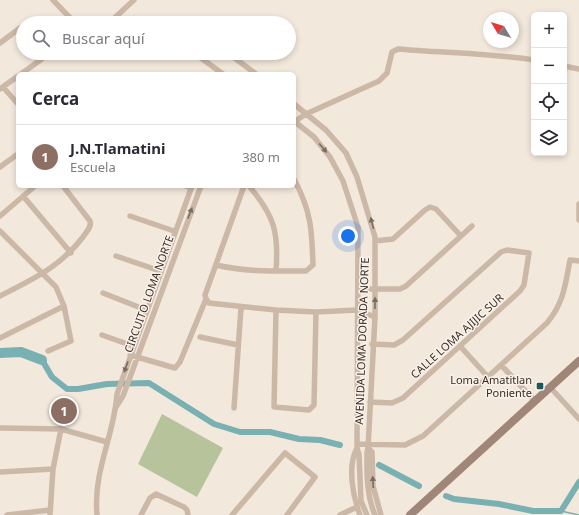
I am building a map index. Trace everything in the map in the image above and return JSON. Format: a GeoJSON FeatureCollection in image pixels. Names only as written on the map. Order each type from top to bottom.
{"type":"FeatureCollection","features":[{"type":"Feature","properties":{"kind":"street"},"geometry":{"type":"LineString","coordinates":[[117,16],[134,0]]}},
{"type":"Feature","properties":{"kind":"street"},"geometry":{"type":"LineString","coordinates":[[56,1],[69,16]]}},
{"type":"Feature","properties":{"kind":"street"},"geometry":{"type":"LineString","coordinates":[[0,43],[16,31]]}},
{"type":"Feature","properties":{"kind":"street"},"geometry":{"type":"LineString","coordinates":[[296,120],[379,81],[387,73],[392,52],[398,49],[500,55],[531,60]]}},
{"type":"Feature","properties":{"kind":"street"},"geometry":{"type":"LineString","coordinates":[[24,72],[40,60]]}},
{"type":"Feature","properties":{"kind":"street"},"geometry":{"type":"LineString","coordinates":[[204,60],[220,72]]}},
{"type":"Feature","properties":{"kind":"street"},"geometry":{"type":"LineString","coordinates":[[237,60],[253,72]]}},
{"type":"Feature","properties":{"kind":"street"},"geometry":{"type":"LineString","coordinates":[[567,67],[579,69]]}},
{"type":"Feature","properties":{"kind":"street"},"geometry":{"type":"LineString","coordinates":[[16,78],[2,88],[16,102]]}},
{"type":"Feature","properties":{"kind":"street"},"geometry":{"type":"LineString","coordinates":[[296,106],[306,114]]}},
{"type":"Feature","properties":{"kind":"street","name":"AVENIDA LOMA DORADA NORTE"},"geometry":{"type":"LineString","coordinates":[[306,114],[326,130],[346,153],[360,183],[370,216],[375,241],[375,317],[372,344],[368,447],[366,452],[368,497],[375,515]]}},
{"type":"Feature","properties":{"kind":"street","name":"AVENIDA LOMA DORADA NORTE"},"geometry":{"type":"LineString","coordinates":[[296,123],[314,137],[330,157],[343,180],[358,227],[357,446],[359,454],[361,501],[367,515]]}},
{"type":"Feature","properties":{"kind":"street"},"geometry":{"type":"LineString","coordinates":[[0,168],[16,156]]}},
{"type":"Feature","properties":{"kind":"street"},"geometry":{"type":"LineString","coordinates":[[216,265],[234,269],[306,271],[313,265],[312,231],[306,201],[296,183]]}},
{"type":"Feature","properties":{"kind":"street"},"geometry":{"type":"LineString","coordinates":[[0,216],[33,188]]}},
{"type":"Feature","properties":{"kind":"street"},"geometry":{"type":"LineString","coordinates":[[0,296],[42,274],[71,253],[91,224],[64,188]]}},
{"type":"Feature","properties":{"kind":"street","name":"CIRCUITO LOMA NORTE"},"geometry":{"type":"LineString","coordinates":[[96,515],[98,473],[116,408],[117,394],[121,380],[190,188]]}},
{"type":"Feature","properties":{"kind":"street","name":"CIRCUITO LOMA NORTE"},"geometry":{"type":"LineString","coordinates":[[116,408],[123,396],[184,228],[200,188]]}},
{"type":"Feature","properties":{"kind":"street"},"geometry":{"type":"LineString","coordinates":[[130,355],[175,368],[180,362],[206,299],[205,294],[243,188]]}},
{"type":"Feature","properties":{"kind":"street"},"geometry":{"type":"LineString","coordinates":[[251,188],[262,202],[271,217],[278,246],[276,271]]}},
{"type":"Feature","properties":{"kind":"street"},"geometry":{"type":"LineString","coordinates":[[23,196],[71,253]]}},
{"type":"Feature","properties":{"kind":"street"},"geometry":{"type":"LineString","coordinates":[[578,219],[579,204]]}},
{"type":"Feature","properties":{"kind":"street"},"geometry":{"type":"LineString","coordinates":[[375,241],[393,239],[424,210],[430,207],[436,209],[461,236]]}},
{"type":"Feature","properties":{"kind":"street"},"geometry":{"type":"LineString","coordinates":[[130,216],[175,228],[184,228]]}},
{"type":"Feature","properties":{"kind":"street"},"geometry":{"type":"LineString","coordinates":[[358,289],[400,289],[406,286],[472,226]]}},
{"type":"Feature","properties":{"kind":"street"},"geometry":{"type":"LineString","coordinates":[[0,231],[56,287],[64,306],[71,341],[48,351]]}},
{"type":"Feature","properties":{"kind":"street","name":"CALLE LOMA AJIJIC SUR"},"geometry":{"type":"LineString","coordinates":[[370,402],[392,403],[404,398],[520,291],[524,285],[529,253],[504,250],[403,340],[394,345],[372,344]]}},
{"type":"Feature","properties":{"kind":"street"},"geometry":{"type":"LineString","coordinates":[[116,256],[160,272]]}},
{"type":"Feature","properties":{"kind":"street"},"geometry":{"type":"LineString","coordinates":[[357,446],[368,447],[405,445],[414,442],[547,323],[555,313],[564,295],[570,260],[579,261]]}},
{"type":"Feature","properties":{"kind":"street"},"geometry":{"type":"LineString","coordinates":[[103,293],[146,310]]}},
{"type":"Feature","properties":{"kind":"street"},"geometry":{"type":"LineString","coordinates":[[206,299],[209,303],[241,308],[316,312],[357,310],[375,317]]}},
{"type":"Feature","properties":{"kind":"street"},"geometry":{"type":"LineString","coordinates":[[0,338],[64,306]]}},
{"type":"Feature","properties":{"kind":"street"},"geometry":{"type":"LineString","coordinates":[[234,408],[241,308]]}},
{"type":"Feature","properties":{"kind":"street"},"geometry":{"type":"LineString","coordinates":[[276,310],[274,407],[309,410],[314,405],[316,312]]}},
{"type":"Feature","properties":{"kind":"street"},"geometry":{"type":"LineString","coordinates":[[102,335],[133,346]]}},
{"type":"Feature","properties":{"kind":"street"},"geometry":{"type":"LineString","coordinates":[[200,337],[238,345]]}},
{"type":"Feature","properties":{"kind":"street"},"geometry":{"type":"LineString","coordinates":[[460,346],[488,377]]}},
{"type":"Feature","properties":{"kind":"street"},"geometry":{"type":"LineString","coordinates":[[410,515],[579,361]]}},
{"type":"Feature","properties":{"kind":"street"},"geometry":{"type":"LineString","coordinates":[[501,365],[535,401]]}},
{"type":"Feature","properties":{"kind":"street"},"geometry":{"type":"LineString","coordinates":[[550,387],[579,419]]}},
{"type":"Feature","properties":{"kind":"street"},"geometry":{"type":"LineString","coordinates":[[0,428],[61,429],[107,442]]}},
{"type":"Feature","properties":{"kind":"street"},"geometry":{"type":"LineString","coordinates":[[7,515],[50,513],[53,469],[61,429]]}},
{"type":"Feature","properties":{"kind":"street","name":"AVENIDA LOMA DORADA NORTE"},"geometry":{"type":"LineString","coordinates":[[357,446],[354,454],[352,479],[360,515]]}},
{"type":"Feature","properties":{"kind":"street","name":"AVENIDA LOMA DORADA NORTE"},"geometry":{"type":"LineString","coordinates":[[368,447],[372,452],[375,497],[381,515]]}},
{"type":"Feature","properties":{"kind":"street"},"geometry":{"type":"LineString","coordinates":[[232,515],[285,453],[315,477],[287,515]]}},
{"type":"Feature","properties":{"kind":"street"},"geometry":{"type":"LineString","coordinates":[[0,472],[53,469]]}},
{"type":"Feature","properties":{"kind":"street"},"geometry":{"type":"LineString","coordinates":[[141,515],[150,498],[156,494],[187,512]]}},
{"type":"Feature","properties":{"kind":"street"},"geometry":{"type":"LineString","coordinates":[[340,515],[357,507]]}},
{"type":"Feature","properties":{"kind":"green space"},"geometry":{"type":"Polygon","coordinates":[[[162,414],[223,448],[197,497],[138,464],[162,414]]]}},
{"type":"Feature","properties":{"kind":"waterway"},"geometry":{"type":"LineString","coordinates":[[0,353],[21,352],[42,360]]}},
{"type":"Feature","properties":{"kind":"waterway"},"geometry":{"type":"LineString","coordinates":[[42,360],[52,377],[67,389],[78,389],[107,384],[149,383],[214,424],[240,432],[270,432],[299,439],[320,440],[340,445]]}},
{"type":"Feature","properties":{"kind":"waterway"},"geometry":{"type":"LineString","coordinates":[[379,465],[419,486]]}},
{"type":"Feature","properties":{"kind":"waterway"},"geometry":{"type":"LineString","coordinates":[[446,496],[454,499],[499,504],[533,511],[561,511],[579,482]]}},
{"type":"Feature","properties":{"kind":"waterway"},"geometry":{"type":"LineString","coordinates":[[561,511],[579,515]]}},
{"type":"Feature","properties":{"kind":"place","name":"Loma Amatitlan Poniente"},"geometry":{"type":"Point","coordinates":[540,386]}},
{"type":"Feature","properties":{"kind":"place","name":"J.N.Tlamatini"},"geometry":{"type":"Point","coordinates":[64,411]}}]}
